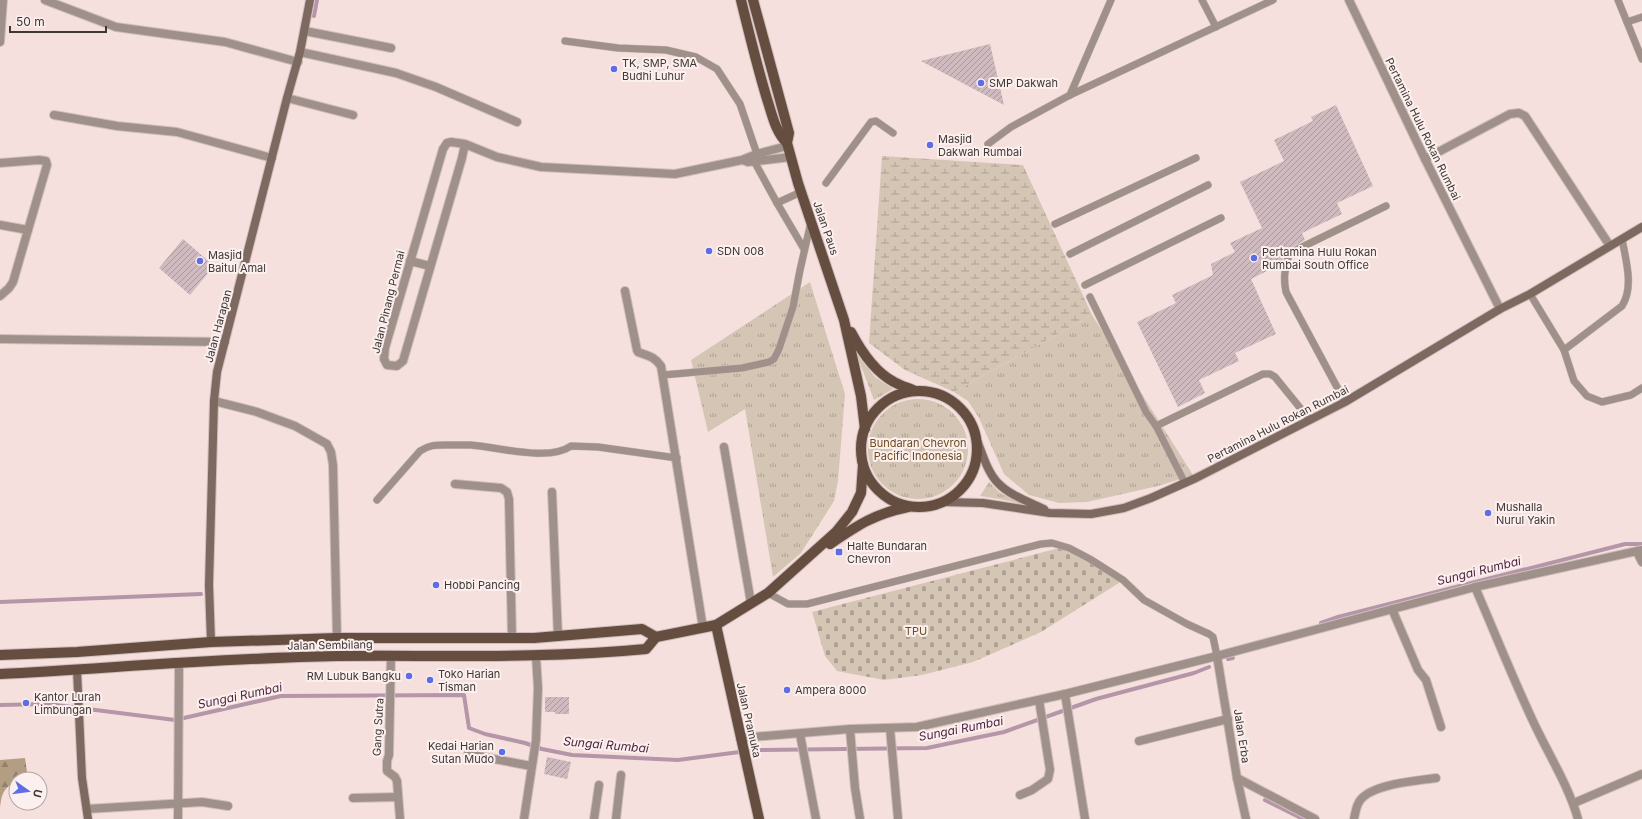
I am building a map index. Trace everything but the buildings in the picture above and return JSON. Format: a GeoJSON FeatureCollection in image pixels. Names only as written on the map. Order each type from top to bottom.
{"type":"FeatureCollection","features":[{"type":"Feature","properties":{"kind":"main road","name":"Jalan Paus"},"geometry":{"type":"LineString","coordinates":[[741,0],[753,54],[780,136],[787,144],[801,192],[844,320],[861,396],[865,429]]}},
{"type":"Feature","properties":{"kind":"main road","name":"Jalan Paus"},"geometry":{"type":"LineString","coordinates":[[753,0],[789,133],[787,144]]}},
{"type":"Feature","properties":{"kind":"main road","name":"Jalan Paus"},"geometry":{"type":"LineString","coordinates":[[844,320],[860,348],[877,369],[894,382],[916,391]]}},
{"type":"Feature","properties":{"kind":"main road"},"geometry":{"type":"LineString","coordinates":[[806,560],[868,519],[889,511],[911,507],[926,507],[943,502],[957,493],[967,481],[974,467],[977,453],[976,438],[972,424],[965,413],[955,404],[946,398],[931,392],[916,391],[901,394],[886,401],[874,413],[865,429],[861,448],[864,465],[871,482],[882,494],[896,503],[911,507]]}},
{"type":"Feature","properties":{"kind":"main road"},"geometry":{"type":"LineString","coordinates":[[646,649],[656,637],[716,625],[768,593],[836,532],[852,512],[861,493],[864,465]]}},
{"type":"Feature","properties":{"kind":"main road","name":"Jalan Pramuka"},"geometry":{"type":"LineString","coordinates":[[716,625],[759,819]]}},
{"type":"Feature","properties":{"kind":"main road"},"geometry":{"type":"LineString","coordinates":[[642,629],[656,637]]}},
{"type":"Feature","properties":{"kind":"main road"},"geometry":{"type":"LineString","coordinates":[[642,629],[646,649]]}},
{"type":"Feature","properties":{"kind":"main road","name":"Jalan Sembilang"},"geometry":{"type":"LineString","coordinates":[[0,655],[77,652],[211,642],[336,638],[558,637],[642,629]]}},
{"type":"Feature","properties":{"kind":"main road","name":"Jalan Sembilang"},"geometry":{"type":"LineString","coordinates":[[0,674],[179,663],[328,657],[536,656],[605,653],[646,649]]}},
{"type":"Feature","properties":{"kind":"street"},"geometry":{"type":"LineString","coordinates":[[0,42],[3,0]]}},
{"type":"Feature","properties":{"kind":"street"},"geometry":{"type":"LineString","coordinates":[[44,0],[116,27],[225,42],[298,62]]}},
{"type":"Feature","properties":{"kind":"street","name":"Jalan Harapan"},"geometry":{"type":"LineString","coordinates":[[211,642],[209,585],[214,401],[217,372],[287,98],[298,62],[310,0]]}},
{"type":"Feature","properties":{"kind":"street","name":"Pertamina Hulu Rokan Rumbai"},"geometry":{"type":"LineString","coordinates":[[1349,0],[1425,159],[1500,309]]}},
{"type":"Feature","properties":{"kind":"street"},"geometry":{"type":"LineString","coordinates":[[305,31],[390,48]]}},
{"type":"Feature","properties":{"kind":"street"},"geometry":{"type":"LineString","coordinates":[[300,52],[396,73],[436,87],[517,122]]}},
{"type":"Feature","properties":{"kind":"street"},"geometry":{"type":"LineString","coordinates":[[287,98],[353,115]]}},
{"type":"Feature","properties":{"kind":"street"},"geometry":{"type":"LineString","coordinates":[[1425,159],[1510,114],[1519,113],[1525,116],[1610,246]]}},
{"type":"Feature","properties":{"kind":"street"},"geometry":{"type":"LineString","coordinates":[[54,115],[117,126],[177,132],[272,158]]}},
{"type":"Feature","properties":{"kind":"street","name":"Jalan Pinang Permai"},"geometry":{"type":"LineString","coordinates":[[465,144],[403,361],[397,366],[387,366],[384,359],[385,348],[442,150],[447,143],[451,142],[465,144],[497,156],[541,167],[675,174],[742,160],[748,162],[787,144]]}},
{"type":"Feature","properties":{"kind":"street","name":"Jalan Pinang Permai"},"geometry":{"type":"LineString","coordinates":[[755,158],[791,157]]}},
{"type":"Feature","properties":{"kind":"street"},"geometry":{"type":"LineString","coordinates":[[0,163],[46,161],[47,165],[13,282],[0,296]]}},
{"type":"Feature","properties":{"kind":"street"},"geometry":{"type":"LineString","coordinates":[[0,225],[28,230]]}},
{"type":"Feature","properties":{"kind":"street","name":"Pertamina Hulu Rokan Rumbai"},"geometry":{"type":"LineString","coordinates":[[943,502],[984,503],[1050,513],[1091,514],[1124,508],[1185,483],[1345,402],[1500,309],[1530,294],[1642,227]]}},
{"type":"Feature","properties":{"kind":"street"},"geometry":{"type":"LineString","coordinates":[[410,260],[430,266]]}},
{"type":"Feature","properties":{"kind":"street"},"geometry":{"type":"LineString","coordinates":[[625,291],[637,350],[638,352],[652,356],[661,366],[677,458],[703,628]]}},
{"type":"Feature","properties":{"kind":"street"},"geometry":{"type":"LineString","coordinates":[[0,339],[225,342]]}},
{"type":"Feature","properties":{"kind":"street"},"geometry":{"type":"LineString","coordinates":[[214,401],[257,412],[295,426],[327,444],[331,452],[333,465],[336,638]]}},
{"type":"Feature","properties":{"kind":"street","name":"Pertamina Hulu Rokan Rumbai"},"geometry":{"type":"LineString","coordinates":[[976,438],[991,472],[998,483],[1013,494],[1050,513]]}},
{"type":"Feature","properties":{"kind":"street"},"geometry":{"type":"LineString","coordinates":[[724,447],[751,603]]}},
{"type":"Feature","properties":{"kind":"street"},"geometry":{"type":"LineString","coordinates":[[455,484],[501,488],[507,492],[509,499],[512,638]]}},
{"type":"Feature","properties":{"kind":"street"},"geometry":{"type":"LineString","coordinates":[[552,492],[558,637]]}},
{"type":"Feature","properties":{"kind":"street"},"geometry":{"type":"LineString","coordinates":[[740,738],[850,729],[917,727],[1066,694],[1217,656],[1476,587],[1639,551],[1642,562]]}},
{"type":"Feature","properties":{"kind":"street"},"geometry":{"type":"LineString","coordinates":[[1476,587],[1532,720],[1574,803],[1578,819]]}},
{"type":"Feature","properties":{"kind":"street"},"geometry":{"type":"LineString","coordinates":[[1392,609],[1418,670],[1426,680],[1441,727]]}},
{"type":"Feature","properties":{"kind":"street","name":"Gang Sutra"},"geometry":{"type":"LineString","coordinates":[[391,656],[387,771],[395,777],[400,819]]}},
{"type":"Feature","properties":{"kind":"street"},"geometry":{"type":"LineString","coordinates":[[524,819],[536,740],[538,688],[536,656]]}},
{"type":"Feature","properties":{"kind":"street","name":"Jalan Erba"},"geometry":{"type":"LineString","coordinates":[[1217,656],[1237,778],[1246,819]]}},
{"type":"Feature","properties":{"kind":"street"},"geometry":{"type":"LineString","coordinates":[[178,819],[179,663]]}},
{"type":"Feature","properties":{"kind":"street"},"geometry":{"type":"LineString","coordinates":[[76,670],[80,715],[82,778],[88,819]]}},
{"type":"Feature","properties":{"kind":"street"},"geometry":{"type":"LineString","coordinates":[[1066,694],[1085,819]]}},
{"type":"Feature","properties":{"kind":"street"},"geometry":{"type":"LineString","coordinates":[[1020,795],[1032,790],[1048,779],[1050,770],[1039,700]]}},
{"type":"Feature","properties":{"kind":"street"},"geometry":{"type":"LineString","coordinates":[[1139,741],[1228,719]]}},
{"type":"Feature","properties":{"kind":"street"},"geometry":{"type":"LineString","coordinates":[[890,728],[898,819]]}},
{"type":"Feature","properties":{"kind":"street"},"geometry":{"type":"LineString","coordinates":[[850,729],[855,788],[860,819]]}},
{"type":"Feature","properties":{"kind":"street"},"geometry":{"type":"LineString","coordinates":[[800,734],[816,819]]}},
{"type":"Feature","properties":{"kind":"street"},"geometry":{"type":"LineString","coordinates":[[468,754],[531,766]]}},
{"type":"Feature","properties":{"kind":"street"},"geometry":{"type":"LineString","coordinates":[[1574,803],[1642,774]]}},
{"type":"Feature","properties":{"kind":"street"},"geometry":{"type":"LineString","coordinates":[[616,819],[620,775]]}},
{"type":"Feature","properties":{"kind":"street"},"geometry":{"type":"LineString","coordinates":[[1237,778],[1315,819]]}},
{"type":"Feature","properties":{"kind":"street"},"geometry":{"type":"LineString","coordinates":[[1354,819],[1358,803],[1365,794],[1381,788],[1436,778]]}},
{"type":"Feature","properties":{"kind":"street"},"geometry":{"type":"LineString","coordinates":[[594,819],[598,785]]}},
{"type":"Feature","properties":{"kind":"street"},"geometry":{"type":"LineString","coordinates":[[353,798],[398,797]]}},
{"type":"Feature","properties":{"kind":"street"},"geometry":{"type":"LineString","coordinates":[[86,809],[202,802],[228,806]]}},
{"type":"Feature","properties":{"kind":"lane"},"geometry":{"type":"LineString","coordinates":[[1070,95],[1111,0]]}},
{"type":"Feature","properties":{"kind":"lane"},"geometry":{"type":"LineString","coordinates":[[1202,0],[1216,27]]}},
{"type":"Feature","properties":{"kind":"lane"},"geometry":{"type":"LineString","coordinates":[[988,144],[1011,127],[1070,95],[1273,0]]}},
{"type":"Feature","properties":{"kind":"lane"},"geometry":{"type":"LineString","coordinates":[[1618,0],[1642,59]]}},
{"type":"Feature","properties":{"kind":"lane"},"geometry":{"type":"LineString","coordinates":[[1627,22],[1642,17]]}},
{"type":"Feature","properties":{"kind":"lane"},"geometry":{"type":"LineString","coordinates":[[565,41],[618,48],[666,50],[696,57],[717,69],[740,104],[755,158],[777,202],[804,249]]}},
{"type":"Feature","properties":{"kind":"lane"},"geometry":{"type":"LineString","coordinates":[[826,183],[871,122],[876,120],[893,133]]}},
{"type":"Feature","properties":{"kind":"lane"},"geometry":{"type":"LineString","coordinates":[[1055,224],[1196,158]]}},
{"type":"Feature","properties":{"kind":"lane"},"geometry":{"type":"LineString","coordinates":[[1070,254],[1208,185]]}},
{"type":"Feature","properties":{"kind":"lane"},"geometry":{"type":"LineString","coordinates":[[777,202],[801,192]]}},
{"type":"Feature","properties":{"kind":"lane"},"geometry":{"type":"LineString","coordinates":[[1345,402],[1286,292],[1283,279],[1289,254],[1386,206]]}},
{"type":"Feature","properties":{"kind":"lane"},"geometry":{"type":"LineString","coordinates":[[1085,285],[1221,218]]}},
{"type":"Feature","properties":{"kind":"lane"},"geometry":{"type":"LineString","coordinates":[[663,375],[742,368],[769,362],[774,359],[779,349],[793,307],[811,221]]}},
{"type":"Feature","properties":{"kind":"lane"},"geometry":{"type":"LineString","coordinates":[[1564,350],[1622,306],[1628,298],[1629,285],[1622,239]]}},
{"type":"Feature","properties":{"kind":"lane"},"geometry":{"type":"LineString","coordinates":[[1530,294],[1564,350],[1574,381],[1586,396],[1602,402],[1631,394],[1642,388]]}},
{"type":"Feature","properties":{"kind":"lane"},"geometry":{"type":"LineString","coordinates":[[1090,297],[1146,412],[1156,426],[1185,483]]}},
{"type":"Feature","properties":{"kind":"lane"},"geometry":{"type":"LineString","coordinates":[[1156,426],[1263,374],[1270,374],[1275,378],[1310,420]]}},
{"type":"Feature","properties":{"kind":"lane"},"geometry":{"type":"LineString","coordinates":[[377,500],[420,451],[429,445],[471,445],[530,453],[552,452],[567,449],[571,446],[598,447],[677,458]]}},
{"type":"Feature","properties":{"kind":"lane"},"geometry":{"type":"LineString","coordinates":[[768,593],[788,604],[807,604],[1041,544],[1052,543],[1069,548],[1090,559],[1123,580],[1144,600],[1187,624],[1209,634],[1213,637],[1217,656]]}},
{"type":"Feature","properties":{"kind":"green space"},"geometry":{"type":"Polygon","coordinates":[[[882,156],[1023,165],[1092,315],[954,392],[905,370],[869,343],[882,156]]]}},
{"type":"Feature","properties":{"kind":"green space"},"geometry":{"type":"Polygon","coordinates":[[[810,282],[845,394],[838,481],[834,501],[801,553],[773,577],[745,409],[708,432],[691,360],[810,282]]]}},
{"type":"Feature","properties":{"kind":"green space"},"geometry":{"type":"Polygon","coordinates":[[[1092,315],[1193,475],[1158,486],[1087,502],[1059,503],[1029,495],[1004,474],[979,418],[968,401],[954,392],[1092,315]]]}},
{"type":"Feature","properties":{"kind":"green space"},"geometry":{"type":"Polygon","coordinates":[[[856,353],[875,377],[893,389],[874,400],[856,353]]]}},
{"type":"Feature","properties":{"kind":"green space","name":"Bundaran Chevron Pacific Indonesia"},"geometry":{"type":"Polygon","coordinates":[[[918,399],[937,402],[954,413],[965,430],[968,449],[965,468],[954,485],[937,496],[918,499],[899,496],[882,485],[871,468],[868,449],[871,430],[882,413],[899,402],[918,399]]]}},
{"type":"Feature","properties":{"kind":"green space"},"geometry":{"type":"Polygon","coordinates":[[[989,482],[1000,493],[1022,504],[980,496],[989,482]]]}},
{"type":"Feature","properties":{"kind":"green space","name":"TPU"},"geometry":{"type":"Polygon","coordinates":[[[1063,547],[1122,581],[1041,632],[973,662],[922,675],[884,680],[837,671],[825,656],[812,612],[1063,547]]]}},
{"type":"Feature","properties":{"kind":"green space"},"geometry":{"type":"Polygon","coordinates":[[[25,758],[27,771],[8,771],[8,787],[5,789],[2,796],[0,809],[0,760],[25,758]]]}},
{"type":"Feature","properties":{"kind":"waterway"},"geometry":{"type":"LineString","coordinates":[[314,16],[317,0]]}},
{"type":"Feature","properties":{"kind":"waterway","name":"Sungai Rumbai"},"geometry":{"type":"LineString","coordinates":[[1321,623],[1338,617],[1625,544],[1642,544]]}},
{"type":"Feature","properties":{"kind":"waterway"},"geometry":{"type":"LineString","coordinates":[[0,602],[201,594]]}},
{"type":"Feature","properties":{"kind":"waterway","name":"Sungai Rumbai"},"geometry":{"type":"LineString","coordinates":[[1228,659],[1233,658]]}},
{"type":"Feature","properties":{"kind":"waterway","name":"Sungai Rumbai"},"geometry":{"type":"LineString","coordinates":[[0,705],[48,704],[175,720],[281,696],[464,695],[469,728],[485,734],[525,743],[542,749],[572,755],[678,760],[755,750],[927,748],[1004,732],[1096,699],[1194,673],[1209,667]]}},
{"type":"Feature","properties":{"kind":"waterway"},"geometry":{"type":"LineString","coordinates":[[1265,800],[1303,819]]}},
{"type":"Feature","properties":{"kind":"place","name":"TK, SMP, SMA Budhi Luhur"},"geometry":{"type":"Point","coordinates":[614,69]}},
{"type":"Feature","properties":{"kind":"place","name":"SMP Dakwah"},"geometry":{"type":"Point","coordinates":[981,83]}},
{"type":"Feature","properties":{"kind":"place","name":"Masjid Dakwah Rumbai"},"geometry":{"type":"Point","coordinates":[930,145]}},
{"type":"Feature","properties":{"kind":"place","name":"SDN 008"},"geometry":{"type":"Point","coordinates":[709,251]}},
{"type":"Feature","properties":{"kind":"place","name":"Pertamina Hulu Rokan Rumbai South Office"},"geometry":{"type":"Point","coordinates":[1254,258]}},
{"type":"Feature","properties":{"kind":"place","name":"Masjid Baitul Amal"},"geometry":{"type":"Point","coordinates":[200,261]}},
{"type":"Feature","properties":{"kind":"place","name":"Mushalla Nurul Yakin"},"geometry":{"type":"Point","coordinates":[1488,513]}},
{"type":"Feature","properties":{"kind":"place","name":"Halte Bundaran Chevron"},"geometry":{"type":"Point","coordinates":[839,552]}},
{"type":"Feature","properties":{"kind":"place","name":"Hobbi Pancing"},"geometry":{"type":"Point","coordinates":[436,585]}},
{"type":"Feature","properties":{"kind":"place","name":"RM Lubuk Bangku"},"geometry":{"type":"Point","coordinates":[409,676]}},
{"type":"Feature","properties":{"kind":"place","name":"Toko Harian Tisman"},"geometry":{"type":"Point","coordinates":[430,680]}},
{"type":"Feature","properties":{"kind":"place","name":"Ampera 8000"},"geometry":{"type":"Point","coordinates":[787,690]}},
{"type":"Feature","properties":{"kind":"place","name":"Kantor Lurah Limbungan"},"geometry":{"type":"Point","coordinates":[26,703]}},
{"type":"Feature","properties":{"kind":"place","name":"Kedai Harian Sutan Mudo"},"geometry":{"type":"Point","coordinates":[502,752]}}]}
